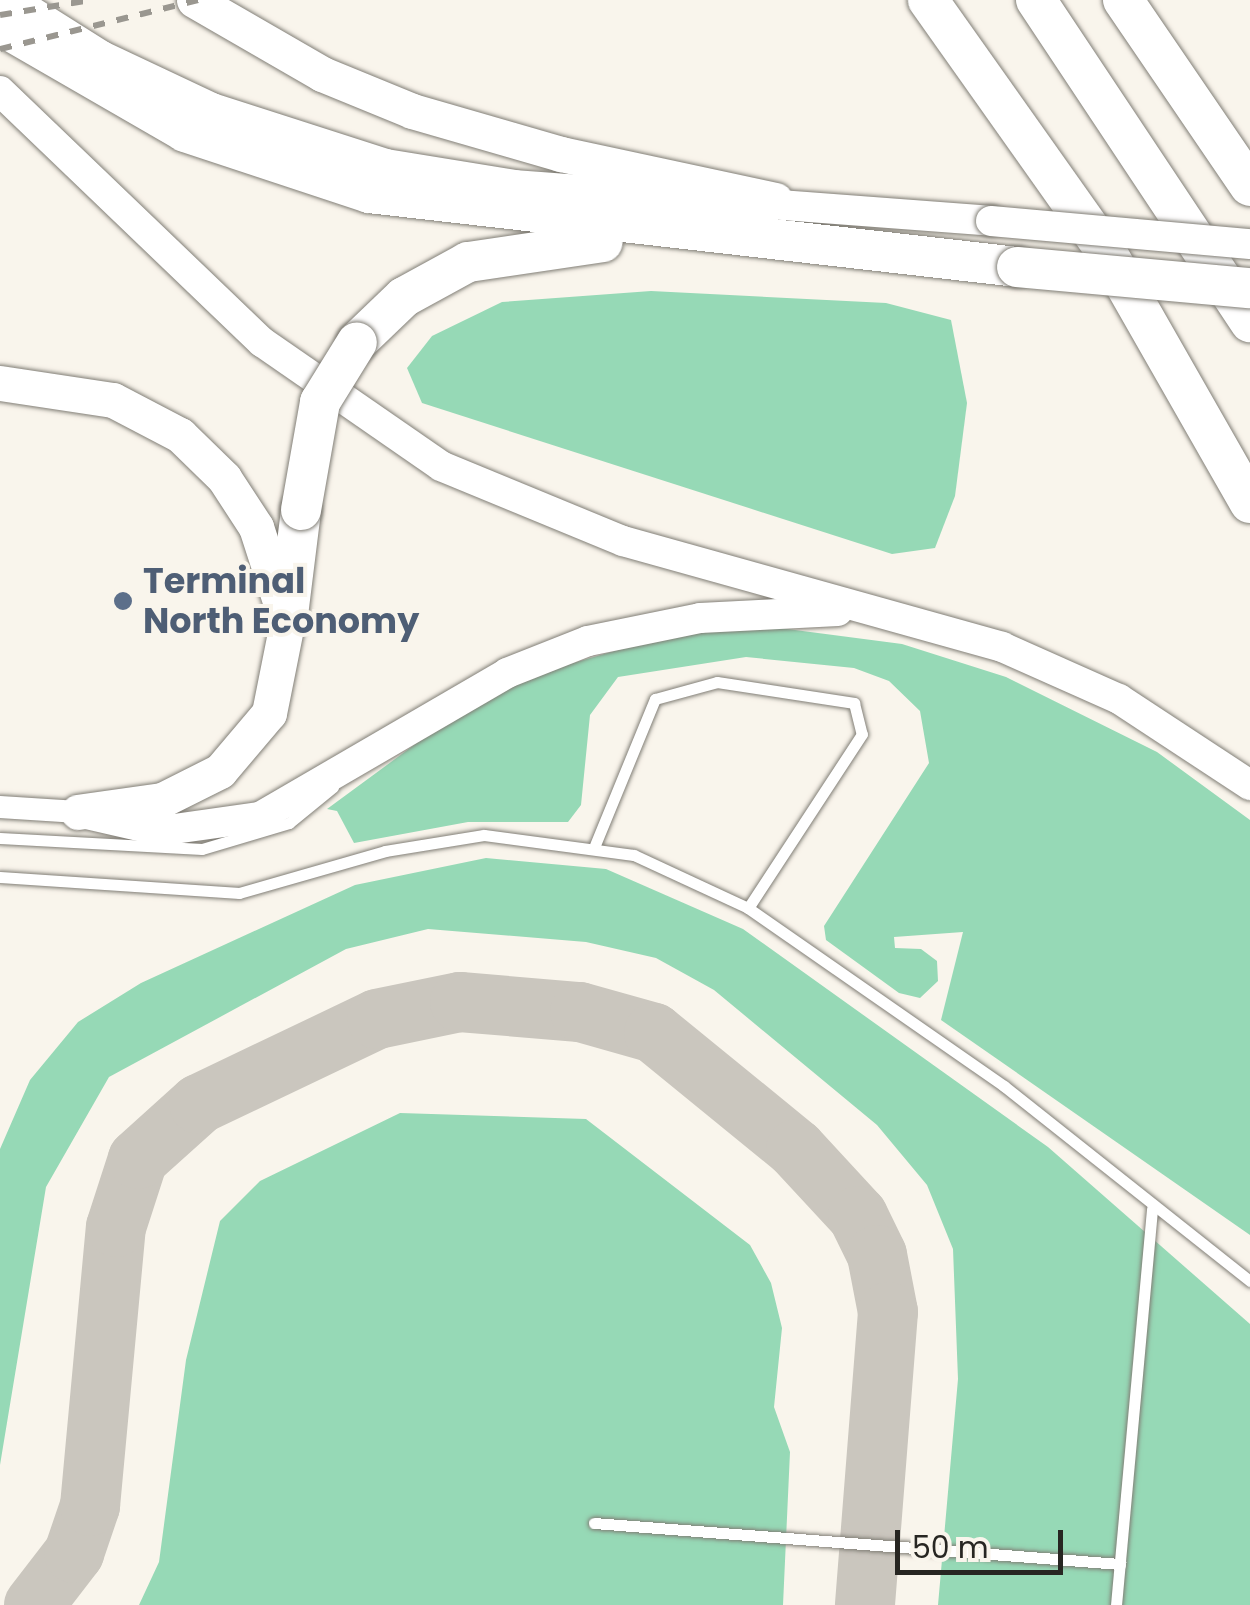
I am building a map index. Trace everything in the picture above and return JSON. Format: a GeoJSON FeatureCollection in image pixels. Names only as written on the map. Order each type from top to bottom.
{"type":"FeatureCollection","features":[{"type":"Feature","properties":{"kind":"highway"},"geometry":{"type":"LineString","coordinates":[[928,0],[1106,251],[1250,503]]}},
{"type":"Feature","properties":{"kind":"highway"},"geometry":{"type":"LineString","coordinates":[[1036,0],[1250,322]]}},
{"type":"Feature","properties":{"kind":"highway"},"geometry":{"type":"LineString","coordinates":[[1124,0],[1250,186]]}},
{"type":"Feature","properties":{"kind":"highway"},"geometry":{"type":"LineString","coordinates":[[0,25],[146,114],[332,184],[471,210],[736,240],[1250,288]]}},
{"type":"Feature","properties":{"kind":"highway"},"geometry":{"type":"LineString","coordinates":[[287,623],[320,402],[356,342],[438,276],[508,251],[736,240]]}},
{"type":"Feature","properties":{"kind":"main road"},"geometry":{"type":"LineString","coordinates":[[13,0],[102,56],[212,108],[386,164],[515,185],[775,200],[1250,244]]}},
{"type":"Feature","properties":{"kind":"main road"},"geometry":{"type":"LineString","coordinates":[[194,0],[322,74],[412,110],[561,154],[775,200]]}},
{"type":"Feature","properties":{"kind":"main road"},"geometry":{"type":"LineString","coordinates":[[0,91],[262,342],[441,466],[575,526],[883,612],[1061,671],[1120,699],[1250,786]]}},
{"type":"Feature","properties":{"kind":"main road"},"geometry":{"type":"LineString","coordinates":[[0,383],[113,400],[180,435],[215,468],[256,528],[287,623],[269,713],[220,771],[162,800],[78,812]]}},
{"type":"Feature","properties":{"kind":"main road"},"geometry":{"type":"LineString","coordinates":[[78,812],[160,831],[203,830],[284,808],[507,673],[588,641],[732,614],[883,612]]}},
{"type":"Feature","properties":{"kind":"street"},"geometry":{"type":"LineString","coordinates":[[0,807],[78,812]]}},
{"type":"Feature","properties":{"kind":"lane"},"geometry":{"type":"LineString","coordinates":[[595,845],[655,699],[716,682],[854,704],[862,734],[748,908]]}},
{"type":"Feature","properties":{"kind":"lane"},"geometry":{"type":"LineString","coordinates":[[0,838],[202,849],[289,822],[348,770]]}},
{"type":"Feature","properties":{"kind":"lane"},"geometry":{"type":"LineString","coordinates":[[0,877],[239,894],[456,838],[595,845],[668,866],[748,908],[1004,1086],[1152,1210],[1250,1281]]}},
{"type":"Feature","properties":{"kind":"lane"},"geometry":{"type":"LineString","coordinates":[[1116,1605],[1152,1210]]}},
{"type":"Feature","properties":{"kind":"lane"},"geometry":{"type":"LineString","coordinates":[[594,1523],[1120,1564]]}},
{"type":"Feature","properties":{"kind":"green space"},"geometry":{"type":"Polygon","coordinates":[[[651,291],[886,303],[951,320],[967,403],[955,496],[935,548],[892,554],[422,403],[407,368],[432,336],[502,302],[651,291]]]}},
{"type":"Feature","properties":{"kind":"green space"},"geometry":{"type":"Polygon","coordinates":[[[772,627],[902,644],[1006,677],[1157,752],[1250,820],[1250,1235],[941,1020],[963,932],[894,937],[895,948],[921,949],[937,961],[938,981],[920,998],[899,993],[826,940],[824,926],[929,763],[920,711],[889,681],[854,668],[746,657],[618,677],[590,715],[581,805],[568,822],[468,822],[354,843],[337,811],[327,809],[440,726],[539,673],[669,635],[772,627]]]}},
{"type":"Feature","properties":{"kind":"green space"},"geometry":{"type":"Polygon","coordinates":[[[486,858],[606,869],[743,929],[1048,1147],[1250,1324],[1250,1605],[938,1605],[958,1379],[953,1249],[927,1185],[877,1125],[714,990],[656,958],[586,942],[428,929],[346,949],[109,1077],[46,1187],[0,1465],[0,1149],[30,1080],[78,1022],[141,983],[355,885],[486,858]]]}},
{"type":"Feature","properties":{"kind":"green space"},"geometry":{"type":"Polygon","coordinates":[[[400,1113],[586,1119],[750,1245],[771,1283],[782,1328],[774,1407],[790,1452],[783,1605],[139,1605],[159,1562],[186,1360],[220,1221],[260,1181],[400,1113]]]}},
{"type":"Feature","properties":{"kind":"taxiway"},"geometry":{"type":"LineString","coordinates":[[34,1605],[74,1553],[90,1506],[116,1227],[138,1159],[199,1104],[377,1019],[460,1002],[580,1012],[654,1033],[796,1149],[858,1216],[877,1255],[888,1312],[865,1605]]}},
{"type":"Feature","properties":{"kind":"railway"},"geometry":{"type":"LineString","coordinates":[[0,15],[91,0]]}},
{"type":"Feature","properties":{"kind":"railway"},"geometry":{"type":"LineString","coordinates":[[0,49],[198,0]]}},
{"type":"Feature","properties":{"kind":"place","name":"Terminal North Economy"},"geometry":{"type":"Point","coordinates":[123,601]}}]}
